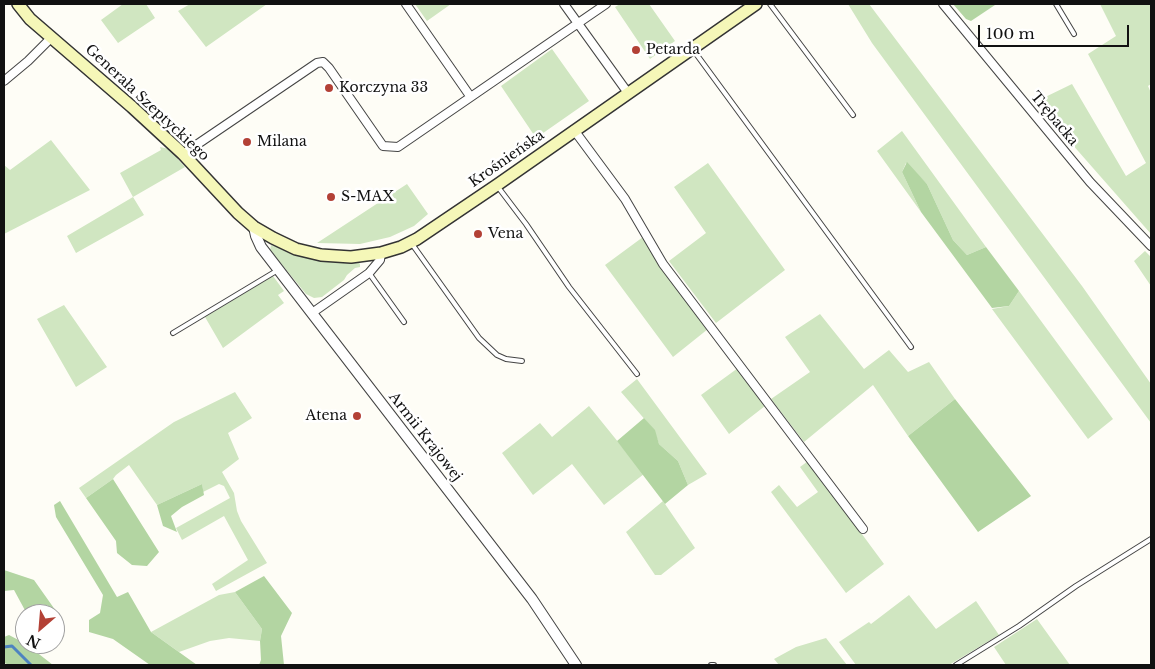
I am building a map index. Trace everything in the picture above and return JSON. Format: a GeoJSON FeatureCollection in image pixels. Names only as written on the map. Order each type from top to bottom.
{"type":"FeatureCollection","features":[{"type":"Feature","properties":{"kind":"main road","name":"Generała Szeptyckiego"},"geometry":{"type":"LineString","coordinates":[[18,4],[30,19],[183,154],[238,213],[254,226]]}},
{"type":"Feature","properties":{"kind":"main road","name":"Krośnieńska"},"geometry":{"type":"LineString","coordinates":[[254,226],[284,244],[309,253],[350,257],[382,253],[410,242],[497,185],[756,4]]}},
{"type":"Feature","properties":{"kind":"street"},"geometry":{"type":"LineString","coordinates":[[406,4],[470,96]]}},
{"type":"Feature","properties":{"kind":"street"},"geometry":{"type":"LineString","coordinates":[[564,4],[628,93]]}},
{"type":"Feature","properties":{"kind":"street"},"geometry":{"type":"LineString","coordinates":[[183,154],[316,63],[323,62],[383,146],[398,147],[606,4]]}},
{"type":"Feature","properties":{"kind":"street","name":"Trębacka"},"geometry":{"type":"LineString","coordinates":[[943,4],[1090,182],[1151,246]]}},
{"type":"Feature","properties":{"kind":"street"},"geometry":{"type":"LineString","coordinates":[[4,80],[28,61],[52,37]]}},
{"type":"Feature","properties":{"kind":"street"},"geometry":{"type":"LineString","coordinates":[[574,130],[625,199],[663,264],[863,529]]}},
{"type":"Feature","properties":{"kind":"street","name":"Armii Krajowej"},"geometry":{"type":"LineString","coordinates":[[254,226],[261,247],[532,599],[576,665]]}},
{"type":"Feature","properties":{"kind":"street"},"geometry":{"type":"LineString","coordinates":[[312,313],[368,272],[380,260],[382,253]]}},
{"type":"Feature","properties":{"kind":"lane"},"geometry":{"type":"LineString","coordinates":[[770,4],[853,115]]}},
{"type":"Feature","properties":{"kind":"lane"},"geometry":{"type":"LineString","coordinates":[[1056,4],[1074,34]]}},
{"type":"Feature","properties":{"kind":"lane"},"geometry":{"type":"LineString","coordinates":[[692,48],[911,347]]}},
{"type":"Feature","properties":{"kind":"lane"},"geometry":{"type":"LineString","coordinates":[[497,185],[569,287],[637,374]]}},
{"type":"Feature","properties":{"kind":"lane"},"geometry":{"type":"LineString","coordinates":[[410,242],[479,338],[497,355],[506,359],[522,360]]}},
{"type":"Feature","properties":{"kind":"lane"},"geometry":{"type":"LineString","coordinates":[[173,333],[278,270]]}},
{"type":"Feature","properties":{"kind":"lane"},"geometry":{"type":"LineString","coordinates":[[368,272],[404,322]]}},
{"type":"Feature","properties":{"kind":"lane"},"geometry":{"type":"LineString","coordinates":[[956,665],[1151,539]]}},
{"type":"Feature","properties":{"kind":"green space"},"geometry":{"type":"Polygon","coordinates":[[[123,4],[146,4],[155,18],[118,43],[101,20],[123,4]]]}},
{"type":"Feature","properties":{"kind":"green space"},"geometry":{"type":"Polygon","coordinates":[[[190,4],[267,4],[206,47],[178,11],[190,4]]]}},
{"type":"Feature","properties":{"kind":"green space"},"geometry":{"type":"Polygon","coordinates":[[[415,4],[451,4],[427,21],[415,4]]]}},
{"type":"Feature","properties":{"kind":"green space"},"geometry":{"type":"Polygon","coordinates":[[[620,4],[649,4],[675,41],[650,59],[615,7],[620,4]]]}},
{"type":"Feature","properties":{"kind":"green space"},"geometry":{"type":"Polygon","coordinates":[[[848,4],[869,4],[1082,286],[1151,384],[1151,423],[872,43],[848,4]]]}},
{"type":"Feature","properties":{"kind":"green space"},"geometry":{"type":"Polygon","coordinates":[[[953,4],[995,5],[971,21],[966,19],[953,4]]]}},
{"type":"Feature","properties":{"kind":"green space"},"geometry":{"type":"Polygon","coordinates":[[[1100,4],[1151,4],[1151,84],[1148,86],[1151,93],[1151,234],[1035,102],[1072,84],[1126,176],[1146,163],[1088,54],[1116,36],[1100,4]]]}},
{"type":"Feature","properties":{"kind":"green space"},"geometry":{"type":"Polygon","coordinates":[[[552,49],[589,101],[536,138],[501,86],[552,49]]]}},
{"type":"Feature","properties":{"kind":"green space"},"geometry":{"type":"Polygon","coordinates":[[[902,131],[986,247],[967,255],[953,240],[927,184],[906,163],[902,172],[921,212],[877,151],[902,131]]]}},
{"type":"Feature","properties":{"kind":"green space"},"geometry":{"type":"Polygon","coordinates":[[[51,140],[90,190],[4,234],[4,165],[10,170],[51,140]]]}},
{"type":"Feature","properties":{"kind":"green space"},"geometry":{"type":"Polygon","coordinates":[[[160,147],[169,149],[185,167],[133,197],[120,173],[161,150],[160,147]]]}},
{"type":"Feature","properties":{"kind":"green space"},"geometry":{"type":"Polygon","coordinates":[[[907,162],[927,184],[953,240],[967,255],[986,247],[1019,291],[1009,306],[992,308],[921,212],[902,172],[907,162]]]}},
{"type":"Feature","properties":{"kind":"green space"},"geometry":{"type":"Polygon","coordinates":[[[708,163],[785,270],[716,323],[669,261],[706,233],[674,187],[708,163]]]}},
{"type":"Feature","properties":{"kind":"green space"},"geometry":{"type":"Polygon","coordinates":[[[407,184],[428,214],[414,226],[390,237],[360,244],[317,243],[407,184]]]}},
{"type":"Feature","properties":{"kind":"green space"},"geometry":{"type":"Polygon","coordinates":[[[133,197],[144,215],[76,253],[67,236],[133,197]]]}},
{"type":"Feature","properties":{"kind":"green space"},"geometry":{"type":"Polygon","coordinates":[[[643,237],[708,329],[673,357],[605,265],[643,237]]]}},
{"type":"Feature","properties":{"kind":"green space"},"geometry":{"type":"Polygon","coordinates":[[[271,245],[296,255],[343,263],[358,262],[360,267],[355,268],[344,280],[322,297],[314,298],[306,294],[270,250],[271,245]]]}},
{"type":"Feature","properties":{"kind":"green space"},"geometry":{"type":"Polygon","coordinates":[[[1145,251],[1151,257],[1151,286],[1134,261],[1145,251]]]}},
{"type":"Feature","properties":{"kind":"green space"},"geometry":{"type":"Polygon","coordinates":[[[273,276],[284,291],[278,295],[284,303],[223,348],[205,317],[273,276]]]}},
{"type":"Feature","properties":{"kind":"green space"},"geometry":{"type":"Polygon","coordinates":[[[1019,291],[1113,419],[1088,439],[992,309],[1009,306],[1019,291]]]}},
{"type":"Feature","properties":{"kind":"green space"},"geometry":{"type":"Polygon","coordinates":[[[64,305],[107,367],[76,387],[37,319],[64,305]]]}},
{"type":"Feature","properties":{"kind":"green space"},"geometry":{"type":"Polygon","coordinates":[[[820,314],[864,369],[889,350],[908,372],[929,362],[955,399],[908,436],[873,385],[804,442],[771,399],[810,372],[785,337],[820,314]]]}},
{"type":"Feature","properties":{"kind":"green space"},"geometry":{"type":"Polygon","coordinates":[[[738,368],[765,406],[729,434],[701,395],[738,368]]]}},
{"type":"Feature","properties":{"kind":"green space"},"geometry":{"type":"Polygon","coordinates":[[[637,379],[707,474],[688,485],[678,461],[659,444],[654,430],[621,392],[637,379]]]}},
{"type":"Feature","properties":{"kind":"green space"},"geometry":{"type":"Polygon","coordinates":[[[235,392],[252,418],[228,433],[239,459],[222,472],[234,493],[241,521],[267,563],[216,591],[212,584],[248,560],[224,516],[182,540],[176,528],[230,498],[224,486],[219,484],[203,492],[202,484],[157,505],[129,465],[86,498],[79,488],[174,422],[235,392]]]}},
{"type":"Feature","properties":{"kind":"green space"},"geometry":{"type":"Polygon","coordinates":[[[955,399],[1031,496],[978,532],[908,436],[955,399]]]}},
{"type":"Feature","properties":{"kind":"green space"},"geometry":{"type":"Polygon","coordinates":[[[589,406],[644,474],[604,505],[572,464],[533,495],[502,453],[540,423],[552,437],[589,406]]]}},
{"type":"Feature","properties":{"kind":"green space"},"geometry":{"type":"Polygon","coordinates":[[[644,418],[655,430],[659,444],[678,461],[688,485],[665,504],[617,441],[644,418]]]}},
{"type":"Feature","properties":{"kind":"green space"},"geometry":{"type":"Polygon","coordinates":[[[808,461],[884,564],[846,593],[771,492],[779,485],[797,507],[818,492],[800,467],[808,461]]]}},
{"type":"Feature","properties":{"kind":"green space"},"geometry":{"type":"Polygon","coordinates":[[[113,479],[159,552],[147,566],[132,565],[117,553],[116,541],[86,498],[113,479]]]}},
{"type":"Feature","properties":{"kind":"green space"},"geometry":{"type":"Polygon","coordinates":[[[202,484],[204,495],[182,507],[171,516],[177,532],[163,526],[157,505],[202,484]]]}},
{"type":"Feature","properties":{"kind":"green space"},"geometry":{"type":"Polygon","coordinates":[[[60,501],[117,597],[128,592],[151,632],[197,665],[150,665],[113,639],[89,632],[89,620],[100,613],[103,595],[56,517],[54,505],[60,501]]]}},
{"type":"Feature","properties":{"kind":"green space"},"geometry":{"type":"Polygon","coordinates":[[[663,501],[695,548],[661,575],[655,575],[626,532],[663,501]]]}},
{"type":"Feature","properties":{"kind":"green space"},"geometry":{"type":"Polygon","coordinates":[[[4,570],[34,580],[51,604],[22,604],[14,590],[4,591],[4,570]]]}},
{"type":"Feature","properties":{"kind":"green space"},"geometry":{"type":"Polygon","coordinates":[[[264,576],[292,613],[281,636],[284,665],[259,665],[261,660],[260,641],[262,629],[235,592],[264,576]]]}},
{"type":"Feature","properties":{"kind":"green space"},"geometry":{"type":"Polygon","coordinates":[[[235,592],[262,629],[260,641],[229,638],[210,641],[179,652],[151,632],[219,595],[235,592]]]}},
{"type":"Feature","properties":{"kind":"green space"},"geometry":{"type":"Polygon","coordinates":[[[909,595],[936,629],[976,601],[999,635],[949,665],[856,665],[839,642],[869,622],[871,624],[909,595]]]}},
{"type":"Feature","properties":{"kind":"green space"},"geometry":{"type":"Polygon","coordinates":[[[1037,619],[1070,665],[1006,665],[994,647],[1037,619]]]}},
{"type":"Feature","properties":{"kind":"green space"},"geometry":{"type":"Polygon","coordinates":[[[9,635],[15,638],[15,654],[39,654],[53,665],[10,665],[4,663],[4,637],[9,635]]]}},
{"type":"Feature","properties":{"kind":"green space"},"geometry":{"type":"Polygon","coordinates":[[[826,638],[847,665],[779,665],[774,659],[796,647],[826,638]]]}},
{"type":"Feature","properties":{"kind":"waterway"},"geometry":{"type":"LineString","coordinates":[[4,647],[12,646],[31,665]]}},
{"type":"Feature","properties":{"kind":"place","name":"Petarda"},"geometry":{"type":"Point","coordinates":[636,50]}},
{"type":"Feature","properties":{"kind":"place","name":"Korczyna 33"},"geometry":{"type":"Point","coordinates":[329,88]}},
{"type":"Feature","properties":{"kind":"place","name":"Milana"},"geometry":{"type":"Point","coordinates":[247,142]}},
{"type":"Feature","properties":{"kind":"place","name":"S-MAX"},"geometry":{"type":"Point","coordinates":[331,197]}},
{"type":"Feature","properties":{"kind":"place","name":"Vena"},"geometry":{"type":"Point","coordinates":[478,234]}},
{"type":"Feature","properties":{"kind":"place","name":"Atena"},"geometry":{"type":"Point","coordinates":[357,416]}}]}
